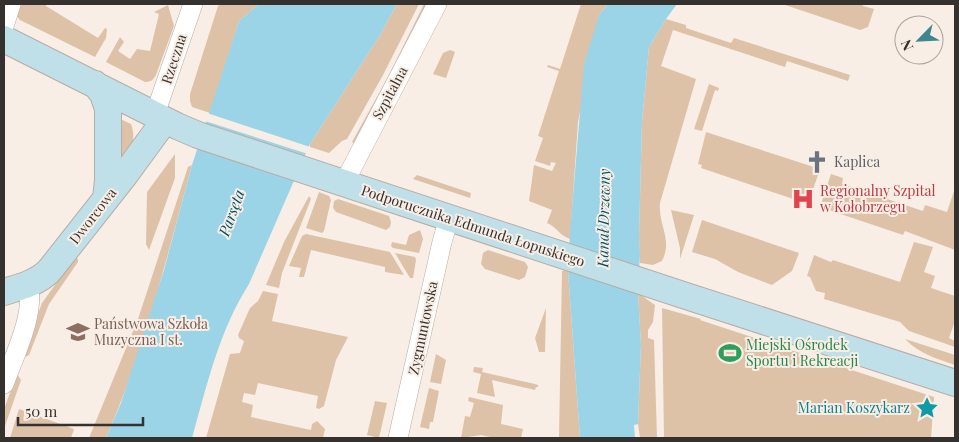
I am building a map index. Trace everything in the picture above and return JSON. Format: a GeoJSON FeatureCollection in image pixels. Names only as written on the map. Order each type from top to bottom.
{"type":"FeatureCollection","features":[{"type":"Feature","properties":{"kind":"street"},"geometry":{"type":"LineString","coordinates":[[4,26],[11,4]]}},
{"type":"Feature","properties":{"kind":"street","name":"Rzeczna"},"geometry":{"type":"LineString","coordinates":[[160,117],[193,4]]}},
{"type":"Feature","properties":{"kind":"street","name":"Szpitalna"},"geometry":{"type":"LineString","coordinates":[[344,183],[437,4]]}},
{"type":"Feature","properties":{"kind":"street","name":"Podporucznika Edmunda Łopuskiego"},"geometry":{"type":"LineString","coordinates":[[4,39],[198,135],[955,383]]}},
{"type":"Feature","properties":{"kind":"street"},"geometry":{"type":"LineString","coordinates":[[95,84],[103,94],[108,109],[108,180],[106,199]]}},
{"type":"Feature","properties":{"kind":"street","name":"Dworcowa"},"geometry":{"type":"LineString","coordinates":[[4,292],[43,277],[49,271],[145,148],[160,117]]}},
{"type":"Feature","properties":{"kind":"street","name":"Zygmuntowska"},"geometry":{"type":"LineString","coordinates":[[398,438],[449,218]]}},
{"type":"Feature","properties":{"kind":"street"},"geometry":{"type":"LineString","coordinates":[[4,384],[27,317],[30,298],[28,284]]}},
{"type":"Feature","properties":{"kind":"shaded area"},"geometry":{"type":"Polygon","coordinates":[[[17,4],[46,4],[46,6],[98,38],[105,28],[107,29],[106,38],[95,57],[20,20],[14,13],[17,4]]]}},
{"type":"Feature","properties":{"kind":"shaded area"},"geometry":{"type":"Polygon","coordinates":[[[221,4],[259,4],[239,21],[210,113],[192,107],[190,94],[218,6],[221,4]]]}},
{"type":"Feature","properties":{"kind":"shaded area"},"geometry":{"type":"Polygon","coordinates":[[[397,4],[419,4],[383,75],[347,139],[329,153],[310,147],[310,144],[380,35],[397,4]]]}},
{"type":"Feature","properties":{"kind":"shaded area"},"geometry":{"type":"Polygon","coordinates":[[[424,4],[428,4],[355,144],[352,142],[388,77],[424,4]]]}},
{"type":"Feature","properties":{"kind":"shaded area"},"geometry":{"type":"Polygon","coordinates":[[[581,4],[608,4],[599,15],[578,122],[570,239],[547,223],[552,210],[529,201],[534,165],[552,171],[556,163],[551,162],[550,166],[535,161],[543,138],[538,136],[559,71],[547,67],[548,65],[560,69],[581,4]]]}},
{"type":"Feature","properties":{"kind":"shaded area"},"geometry":{"type":"Polygon","coordinates":[[[782,4],[862,4],[874,9],[868,27],[860,30],[782,4]]]}},
{"type":"Feature","properties":{"kind":"shaded area"},"geometry":{"type":"Polygon","coordinates":[[[168,5],[174,26],[153,79],[145,82],[106,62],[120,37],[124,42],[118,51],[130,59],[137,49],[150,51],[159,14],[154,12],[168,5]]]}},
{"type":"Feature","properties":{"kind":"shaded area"},"geometry":{"type":"Polygon","coordinates":[[[666,19],[686,25],[686,28],[731,43],[734,38],[850,75],[848,81],[787,61],[785,67],[673,30],[661,66],[696,79],[660,203],[666,239],[665,253],[662,261],[653,265],[640,263],[642,122],[649,47],[666,19]]]}},
{"type":"Feature","properties":{"kind":"shaded area"},"geometry":{"type":"Polygon","coordinates":[[[450,50],[455,52],[446,78],[433,74],[443,53],[450,50]]]}},
{"type":"Feature","properties":{"kind":"shaded area"},"geometry":{"type":"Polygon","coordinates":[[[709,84],[719,88],[718,91],[715,90],[702,131],[694,129],[709,84]]]}},
{"type":"Feature","properties":{"kind":"shaded area"},"geometry":{"type":"Polygon","coordinates":[[[118,118],[131,124],[133,143],[117,168],[118,118]]]}},
{"type":"Feature","properties":{"kind":"shaded area"},"geometry":{"type":"Polygon","coordinates":[[[706,132],[820,169],[808,204],[701,168],[702,165],[698,164],[706,132]]]}},
{"type":"Feature","properties":{"kind":"shaded area"},"geometry":{"type":"Polygon","coordinates":[[[175,154],[175,178],[149,250],[146,244],[147,192],[175,154]]]}},
{"type":"Feature","properties":{"kind":"shaded area"},"geometry":{"type":"Polygon","coordinates":[[[192,165],[154,303],[120,405],[106,438],[89,438],[138,319],[188,167],[192,165]]]}},
{"type":"Feature","properties":{"kind":"shaded area"},"geometry":{"type":"Polygon","coordinates":[[[831,174],[843,178],[842,184],[923,211],[925,205],[947,212],[955,188],[955,250],[905,231],[903,235],[820,207],[831,174]]]}},
{"type":"Feature","properties":{"kind":"shaded area"},"geometry":{"type":"Polygon","coordinates":[[[417,175],[471,193],[470,198],[413,179],[417,175]]]}},
{"type":"Feature","properties":{"kind":"shaded area"},"geometry":{"type":"Polygon","coordinates":[[[319,192],[329,196],[331,200],[322,233],[306,228],[319,192]]]}},
{"type":"Feature","properties":{"kind":"shaded area"},"geometry":{"type":"Polygon","coordinates":[[[309,196],[311,199],[282,273],[279,288],[266,285],[284,242],[309,196]]]}},
{"type":"Feature","properties":{"kind":"shaded area"},"geometry":{"type":"Polygon","coordinates":[[[338,199],[389,216],[390,227],[386,230],[336,212],[333,208],[334,201],[338,199]]]}},
{"type":"Feature","properties":{"kind":"shaded area"},"geometry":{"type":"Polygon","coordinates":[[[671,210],[694,215],[680,259],[680,248],[671,210]]]}},
{"type":"Feature","properties":{"kind":"shaded area"},"geometry":{"type":"Polygon","coordinates":[[[702,220],[799,253],[792,271],[772,285],[738,272],[715,259],[692,252],[702,220]]]}},
{"type":"Feature","properties":{"kind":"shaded area"},"geometry":{"type":"Polygon","coordinates":[[[420,230],[423,239],[419,253],[391,246],[392,242],[406,245],[409,235],[420,230]]]}},
{"type":"Feature","properties":{"kind":"shaded area"},"geometry":{"type":"Polygon","coordinates":[[[306,234],[390,252],[404,275],[385,272],[385,267],[311,250],[304,277],[299,277],[301,268],[289,266],[302,236],[306,234]]]}},
{"type":"Feature","properties":{"kind":"shaded area"},"geometry":{"type":"Polygon","coordinates":[[[914,242],[933,247],[924,272],[935,276],[931,288],[955,296],[955,321],[949,338],[955,341],[955,347],[909,331],[900,322],[824,299],[825,293],[816,291],[810,277],[807,276],[814,255],[831,262],[833,260],[900,282],[914,242]]]}},
{"type":"Feature","properties":{"kind":"shaded area"},"geometry":{"type":"Polygon","coordinates":[[[488,250],[525,262],[528,267],[525,277],[519,280],[485,269],[481,264],[483,253],[488,250]]]}},
{"type":"Feature","properties":{"kind":"shaded area"},"geometry":{"type":"Polygon","coordinates":[[[395,253],[415,257],[413,278],[410,278],[395,253]]]}},
{"type":"Feature","properties":{"kind":"shaded area"},"geometry":{"type":"Polygon","coordinates":[[[75,257],[78,259],[78,262],[49,304],[29,355],[22,356],[42,303],[75,257]]]}},
{"type":"Feature","properties":{"kind":"shaded area"},"geometry":{"type":"Polygon","coordinates":[[[562,271],[568,271],[580,438],[559,438],[562,271]]]}},
{"type":"Feature","properties":{"kind":"shaded area"},"geometry":{"type":"Polygon","coordinates":[[[263,291],[278,294],[272,321],[348,337],[336,360],[324,406],[319,409],[316,408],[318,396],[258,383],[255,395],[244,393],[242,402],[253,405],[251,417],[311,430],[312,424],[317,421],[325,429],[323,438],[206,438],[230,354],[240,353],[244,341],[238,335],[250,308],[258,301],[263,291]]]}},
{"type":"Feature","properties":{"kind":"shaded area"},"geometry":{"type":"Polygon","coordinates":[[[638,293],[655,305],[653,322],[648,330],[648,338],[654,340],[657,438],[640,438],[638,424],[641,345],[638,293]]]}},
{"type":"Feature","properties":{"kind":"shaded area"},"geometry":{"type":"Polygon","coordinates":[[[546,308],[545,352],[539,352],[535,338],[546,308]]]}},
{"type":"Feature","properties":{"kind":"shaded area","name":"Miejski Ośrodek Sportu i Rekreacji"},"geometry":{"type":"Polygon","coordinates":[[[662,308],[701,319],[934,397],[931,438],[664,438],[662,308]]]}},
{"type":"Feature","properties":{"kind":"shaded area"},"geometry":{"type":"Polygon","coordinates":[[[905,339],[955,355],[955,365],[922,352],[905,339]]]}},
{"type":"Feature","properties":{"kind":"shaded area"},"geometry":{"type":"Polygon","coordinates":[[[436,354],[446,360],[441,384],[430,382],[436,354]]]}},
{"type":"Feature","properties":{"kind":"shaded area"},"geometry":{"type":"Polygon","coordinates":[[[474,367],[483,368],[482,372],[535,384],[538,387],[535,390],[492,380],[495,397],[477,393],[481,374],[473,372],[474,367]]]}},
{"type":"Feature","properties":{"kind":"shaded area"},"geometry":{"type":"Polygon","coordinates":[[[17,374],[21,380],[4,429],[4,409],[17,374]]]}},
{"type":"Feature","properties":{"kind":"shaded area"},"geometry":{"type":"Polygon","coordinates":[[[429,388],[439,391],[433,422],[430,422],[429,429],[420,427],[429,388]]]}},
{"type":"Feature","properties":{"kind":"shaded area"},"geometry":{"type":"Polygon","coordinates":[[[469,397],[503,405],[501,424],[523,429],[521,438],[495,438],[481,435],[461,438],[465,416],[470,417],[474,403],[468,401],[469,397]]]}},
{"type":"Feature","properties":{"kind":"shaded area"},"geometry":{"type":"Polygon","coordinates":[[[375,401],[387,403],[379,438],[367,435],[375,401]]]}},
{"type":"Feature","properties":{"kind":"shaded area"},"geometry":{"type":"Polygon","coordinates":[[[19,409],[74,429],[71,438],[10,438],[19,409]]]}},
{"type":"Feature","properties":{"kind":"water","name":"Parsęta"},"geometry":{"type":"Polygon","coordinates":[[[259,4],[397,4],[380,35],[310,144],[249,284],[222,339],[192,438],[106,438],[121,403],[164,270],[192,165],[239,21],[259,4]]]}},
{"type":"Feature","properties":{"kind":"water","name":"Kanał Drzewny"},"geometry":{"type":"Polygon","coordinates":[[[608,4],[677,4],[649,47],[642,122],[638,293],[641,345],[638,424],[634,425],[635,438],[580,438],[568,271],[570,232],[584,64],[599,15],[608,4]]]}},
{"type":"Feature","properties":{"kind":"pier"},"geometry":{"type":"Polygon","coordinates":[[[207,113],[311,148],[308,154],[205,121],[207,113]]]}},
{"type":"Feature","properties":{"kind":"place","name":"Kaplica"},"geometry":{"type":"Point","coordinates":[817,162]}},
{"type":"Feature","properties":{"kind":"place","name":"Regionalny Szpital w Kołobrzegu"},"geometry":{"type":"Point","coordinates":[803,199]}},
{"type":"Feature","properties":{"kind":"place","name":"Państwowa Szkoła Muzyczna I st."},"geometry":{"type":"Point","coordinates":[78,332]}},
{"type":"Feature","properties":{"kind":"place","name":"Miejski Ośrodek Sportu i Rekreacji"},"geometry":{"type":"Point","coordinates":[730,353]}},
{"type":"Feature","properties":{"kind":"place","name":"Marian Koszykarz"},"geometry":{"type":"Point","coordinates":[927,408]}}]}
